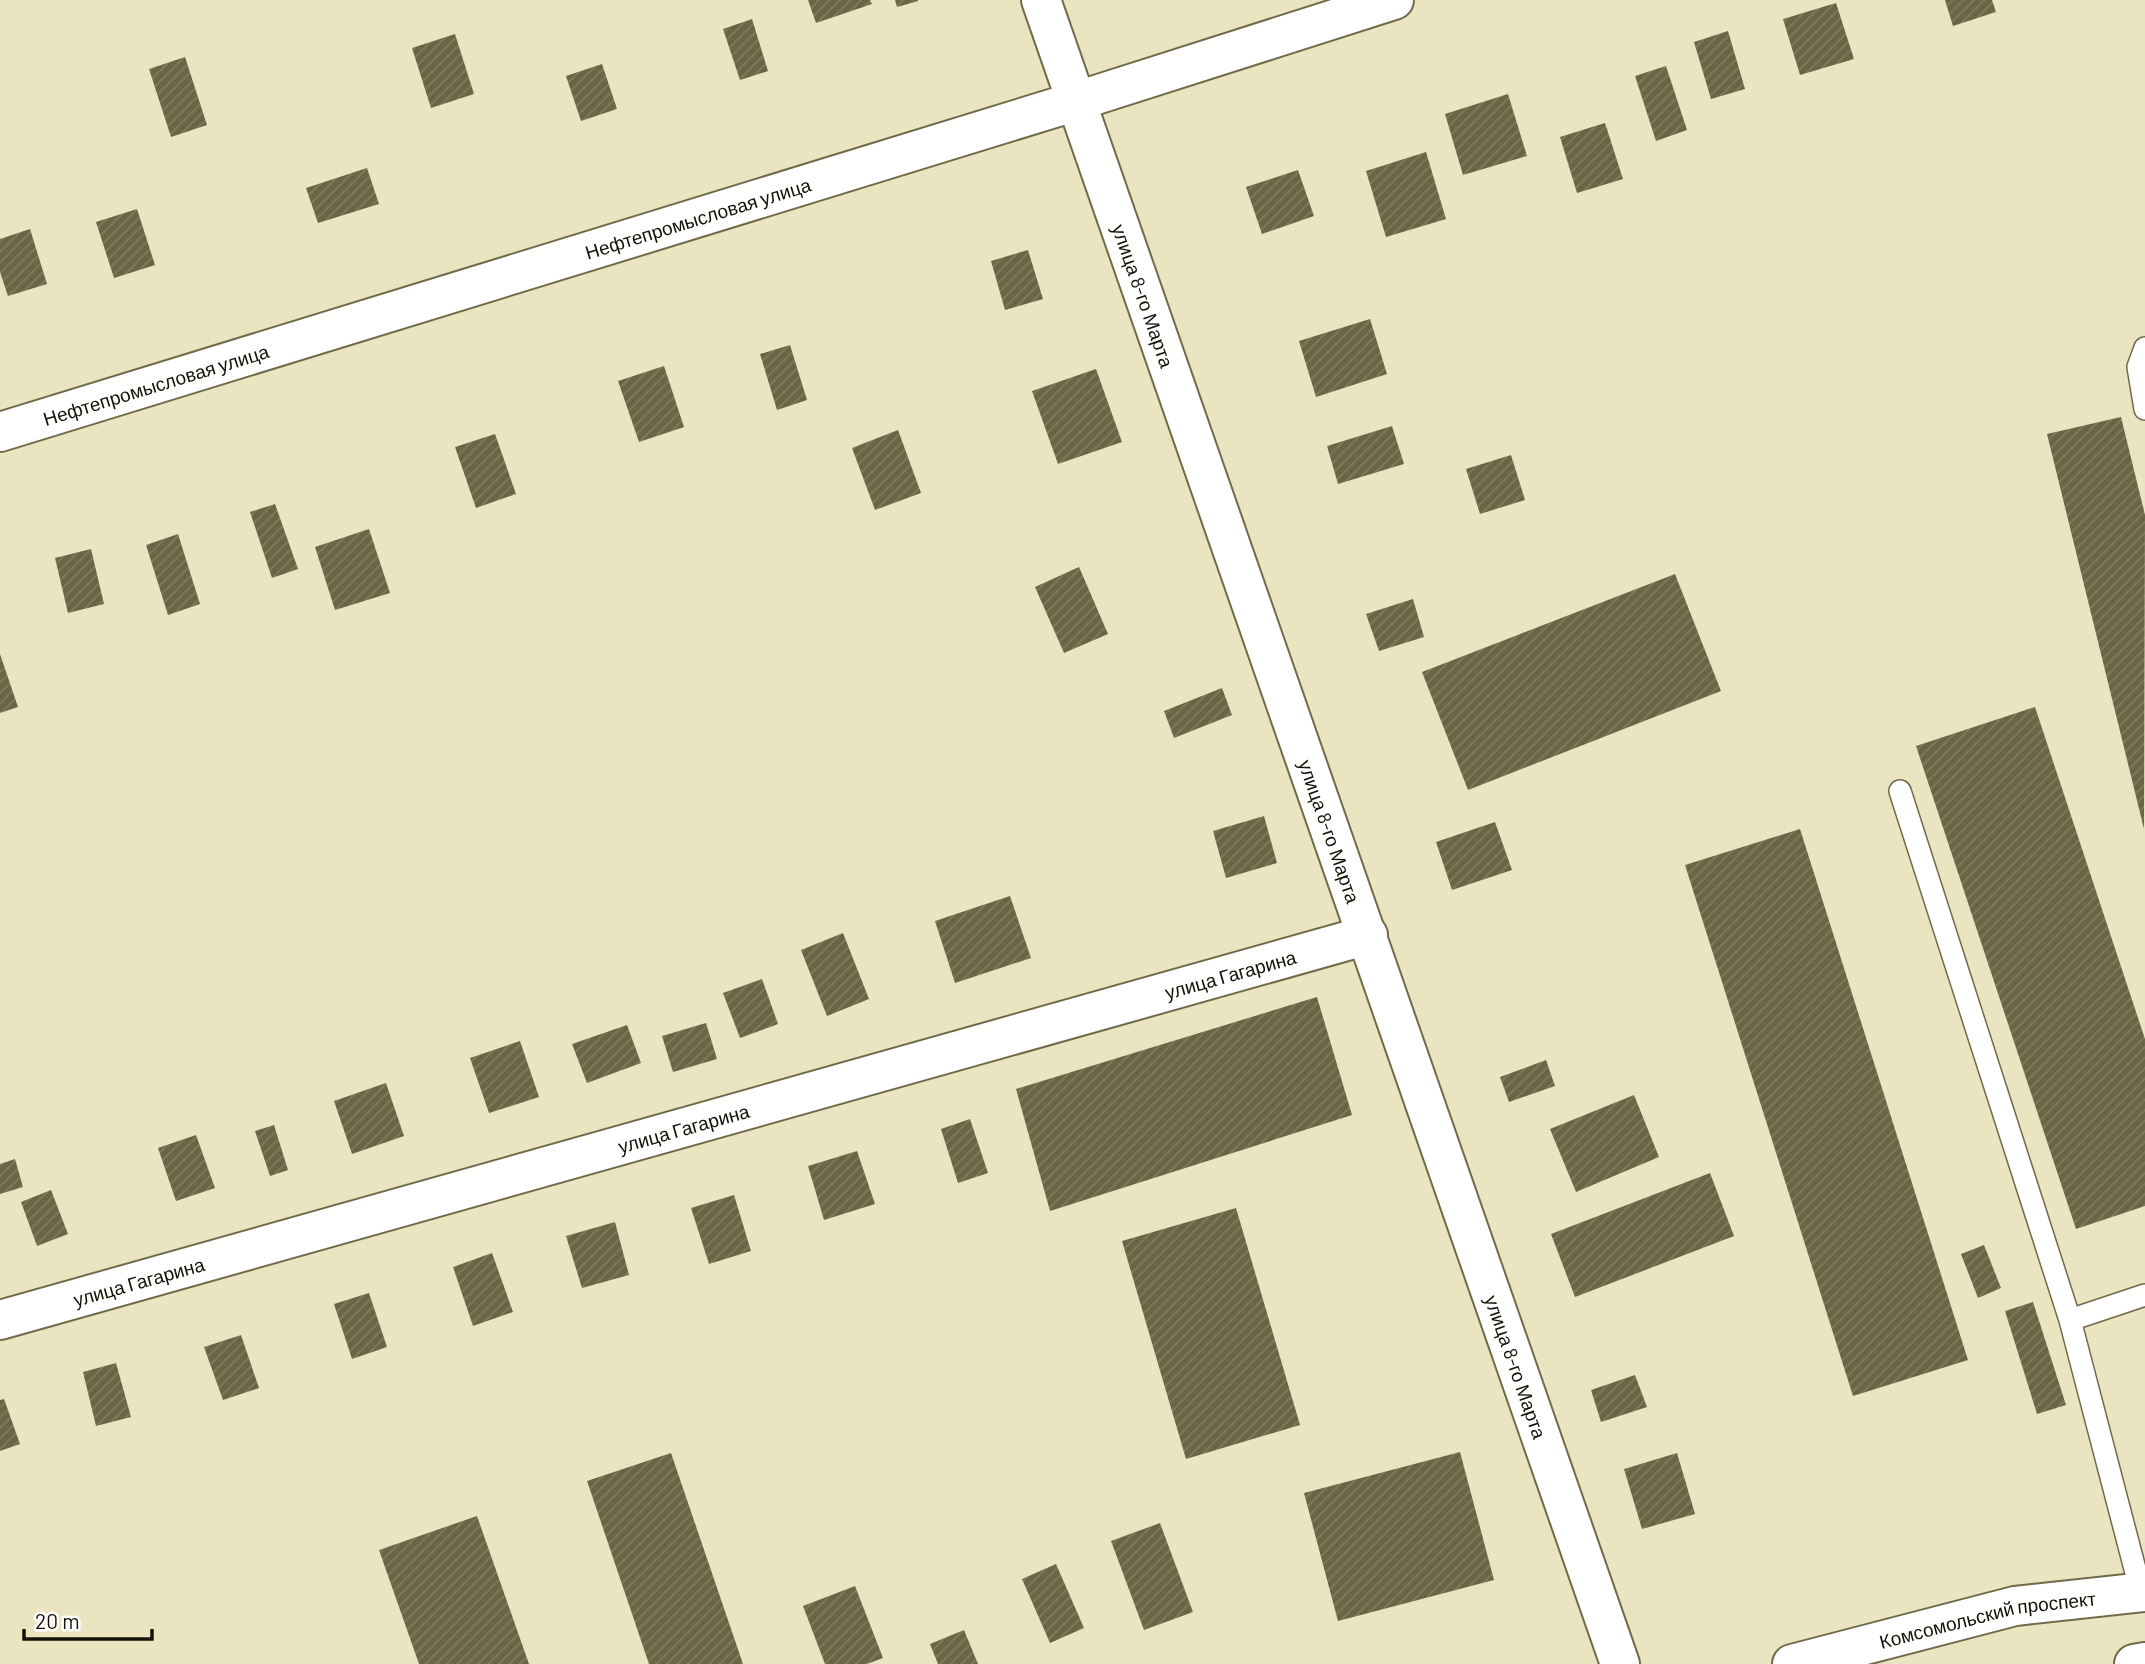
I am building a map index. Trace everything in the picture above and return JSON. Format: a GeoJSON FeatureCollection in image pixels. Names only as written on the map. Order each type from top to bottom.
{"type":"FeatureCollection","features":[{"type":"Feature","properties":{"kind":"street","name":"улица 8-го Марта"},"geometry":{"type":"LineString","coordinates":[[1041,0],[1368,934],[1619,1664]]}},
{"type":"Feature","properties":{"kind":"street","name":"Нефтепромысловая улица"},"geometry":{"type":"LineString","coordinates":[[0,432],[1077,102],[1394,0]]}},
{"type":"Feature","properties":{"kind":"street","name":"улица Гагарина"},"geometry":{"type":"LineString","coordinates":[[0,1320],[1368,934]]}},
{"type":"Feature","properties":{"kind":"street","name":"Комсомольский проспект"},"geometry":{"type":"LineString","coordinates":[[1792,1664],[2015,1606],[2143,1592]]}},
{"type":"Feature","properties":{"kind":"street"},"geometry":{"type":"LineString","coordinates":[[2134,1664],[2145,1662]]}},
{"type":"Feature","properties":{"kind":"lane"},"geometry":{"type":"LineString","coordinates":[[2145,348],[2138,367],[2145,409]]}},
{"type":"Feature","properties":{"kind":"lane"},"geometry":{"type":"LineString","coordinates":[[1900,791],[2070,1320],[2143,1592]]}},
{"type":"Feature","properties":{"kind":"lane"},"geometry":{"type":"LineString","coordinates":[[2070,1320],[2145,1295]]}},
{"type":"Feature","properties":{"kind":"building"},"geometry":{"type":"Polygon","coordinates":[[[808,0],[870,0],[872,4],[816,23],[808,0]]]}},
{"type":"Feature","properties":{"kind":"building"},"geometry":{"type":"Polygon","coordinates":[[[895,0],[918,0],[918,1],[897,7],[895,0]]]}},
{"type":"Feature","properties":{"kind":"building"},"geometry":{"type":"Polygon","coordinates":[[[1945,0],[1992,0],[1996,12],[1953,26],[1945,0]]]}},
{"type":"Feature","properties":{"kind":"building"},"geometry":{"type":"Polygon","coordinates":[[[1836,3],[1854,59],[1800,75],[1783,19],[1836,3]]]}},
{"type":"Feature","properties":{"kind":"building"},"geometry":{"type":"Polygon","coordinates":[[[752,19],[768,71],[740,80],[723,29],[752,19]]]}},
{"type":"Feature","properties":{"kind":"building"},"geometry":{"type":"Polygon","coordinates":[[[1728,31],[1745,89],[1711,99],[1694,42],[1728,31]]]}},
{"type":"Feature","properties":{"kind":"building"},"geometry":{"type":"Polygon","coordinates":[[[455,34],[474,94],[431,108],[412,48],[455,34]]]}},
{"type":"Feature","properties":{"kind":"building"},"geometry":{"type":"Polygon","coordinates":[[[185,57],[207,125],[171,137],[149,69],[185,57]]]}},
{"type":"Feature","properties":{"kind":"building"},"geometry":{"type":"Polygon","coordinates":[[[602,64],[617,109],[581,121],[566,76],[602,64]]]}},
{"type":"Feature","properties":{"kind":"building"},"geometry":{"type":"Polygon","coordinates":[[[1666,66],[1687,130],[1656,141],[1635,76],[1666,66]]]}},
{"type":"Feature","properties":{"kind":"building"},"geometry":{"type":"Polygon","coordinates":[[[1508,94],[1527,156],[1463,175],[1445,114],[1508,94]]]}},
{"type":"Feature","properties":{"kind":"building"},"geometry":{"type":"Polygon","coordinates":[[[1605,123],[1623,179],[1577,193],[1560,137],[1605,123]]]}},
{"type":"Feature","properties":{"kind":"building"},"geometry":{"type":"Polygon","coordinates":[[[1426,152],[1446,219],[1386,237],[1366,171],[1426,152]]]}},
{"type":"Feature","properties":{"kind":"building"},"geometry":{"type":"Polygon","coordinates":[[[367,168],[379,204],[318,223],[306,188],[367,168]]]}},
{"type":"Feature","properties":{"kind":"building"},"geometry":{"type":"Polygon","coordinates":[[[1298,170],[1314,216],[1262,234],[1246,187],[1298,170]]]}},
{"type":"Feature","properties":{"kind":"building"},"geometry":{"type":"Polygon","coordinates":[[[137,209],[155,265],[114,278],[96,222],[137,209]]]}},
{"type":"Feature","properties":{"kind":"building"},"geometry":{"type":"Polygon","coordinates":[[[30,229],[47,284],[8,296],[0,272],[0,239],[30,229]]]}},
{"type":"Feature","properties":{"kind":"building"},"geometry":{"type":"Polygon","coordinates":[[[1028,250],[1043,299],[1005,310],[991,261],[1028,250]]]}},
{"type":"Feature","properties":{"kind":"building"},"geometry":{"type":"Polygon","coordinates":[[[1370,319],[1387,374],[1316,397],[1299,341],[1370,319]]]}},
{"type":"Feature","properties":{"kind":"building"},"geometry":{"type":"Polygon","coordinates":[[[790,345],[807,400],[777,410],[760,354],[790,345]]]}},
{"type":"Feature","properties":{"kind":"building"},"geometry":{"type":"Polygon","coordinates":[[[664,366],[684,427],[639,442],[618,381],[664,366]]]}},
{"type":"Feature","properties":{"kind":"building"},"geometry":{"type":"Polygon","coordinates":[[[1096,369],[1122,442],[1058,464],[1032,391],[1096,369]]]}},
{"type":"Feature","properties":{"kind":"building"},"geometry":{"type":"Polygon","coordinates":[[[2121,417],[2145,515],[2144,829],[2047,434],[2121,417]]]}},
{"type":"Feature","properties":{"kind":"building"},"geometry":{"type":"Polygon","coordinates":[[[1392,426],[1404,464],[1338,484],[1327,446],[1392,426]]]}},
{"type":"Feature","properties":{"kind":"building"},"geometry":{"type":"Polygon","coordinates":[[[898,430],[921,493],[875,510],[852,448],[898,430]]]}},
{"type":"Feature","properties":{"kind":"building"},"geometry":{"type":"Polygon","coordinates":[[[495,434],[516,494],[476,508],[455,447],[495,434]]]}},
{"type":"Feature","properties":{"kind":"building"},"geometry":{"type":"Polygon","coordinates":[[[1511,455],[1525,500],[1480,514],[1466,469],[1511,455]]]}},
{"type":"Feature","properties":{"kind":"building"},"geometry":{"type":"Polygon","coordinates":[[[275,504],[298,569],[272,578],[250,512],[275,504]]]}},
{"type":"Feature","properties":{"kind":"building"},"geometry":{"type":"Polygon","coordinates":[[[369,529],[390,593],[335,610],[315,547],[369,529]]]}},
{"type":"Feature","properties":{"kind":"building"},"geometry":{"type":"Polygon","coordinates":[[[178,534],[200,604],[168,615],[146,545],[178,534]]]}},
{"type":"Feature","properties":{"kind":"building"},"geometry":{"type":"Polygon","coordinates":[[[91,549],[104,604],[68,613],[55,558],[91,549]]]}},
{"type":"Feature","properties":{"kind":"building"},"geometry":{"type":"Polygon","coordinates":[[[1079,567],[1108,634],[1064,653],[1035,587],[1079,567]]]}},
{"type":"Feature","properties":{"kind":"building"},"geometry":{"type":"Polygon","coordinates":[[[1675,574],[1721,691],[1468,790],[1422,672],[1675,574]]]}},
{"type":"Feature","properties":{"kind":"building"},"geometry":{"type":"Polygon","coordinates":[[[1413,599],[1424,637],[1379,651],[1366,614],[1413,599]]]}},
{"type":"Feature","properties":{"kind":"building"},"geometry":{"type":"Polygon","coordinates":[[[0,654],[18,707],[0,713],[0,654]]]}},
{"type":"Feature","properties":{"kind":"building"},"geometry":{"type":"Polygon","coordinates":[[[1222,688],[1232,715],[1174,738],[1164,711],[1222,688]]]}},
{"type":"Feature","properties":{"kind":"building"},"geometry":{"type":"Polygon","coordinates":[[[2035,707],[2145,1039],[2145,1206],[2076,1229],[1916,746],[2035,707]]]}},
{"type":"Feature","properties":{"kind":"building"},"geometry":{"type":"Polygon","coordinates":[[[1264,816],[1277,863],[1226,878],[1213,831],[1264,816]]]}},
{"type":"Feature","properties":{"kind":"building"},"geometry":{"type":"Polygon","coordinates":[[[1495,822],[1512,870],[1452,890],[1436,842],[1495,822]]]}},
{"type":"Feature","properties":{"kind":"building"},"geometry":{"type":"Polygon","coordinates":[[[1800,829],[1968,1360],[1853,1396],[1685,865],[1800,829]]]}},
{"type":"Feature","properties":{"kind":"building"},"geometry":{"type":"Polygon","coordinates":[[[1010,896],[1031,958],[955,983],[935,921],[1010,896]]]}},
{"type":"Feature","properties":{"kind":"building"},"geometry":{"type":"Polygon","coordinates":[[[843,933],[869,999],[827,1016],[801,950],[843,933]]]}},
{"type":"Feature","properties":{"kind":"building"},"geometry":{"type":"Polygon","coordinates":[[[762,979],[778,1024],[740,1038],[723,993],[762,979]]]}},
{"type":"Feature","properties":{"kind":"building"},"geometry":{"type":"Polygon","coordinates":[[[1317,997],[1352,1115],[1050,1211],[1016,1089],[1317,997]]]}},
{"type":"Feature","properties":{"kind":"building"},"geometry":{"type":"Polygon","coordinates":[[[706,1023],[717,1059],[673,1072],[662,1036],[706,1023]]]}},
{"type":"Feature","properties":{"kind":"building"},"geometry":{"type":"Polygon","coordinates":[[[627,1025],[641,1063],[587,1083],[572,1044],[627,1025]]]}},
{"type":"Feature","properties":{"kind":"building"},"geometry":{"type":"Polygon","coordinates":[[[520,1041],[539,1097],[489,1113],[470,1058],[520,1041]]]}},
{"type":"Feature","properties":{"kind":"building"},"geometry":{"type":"Polygon","coordinates":[[[1546,1060],[1555,1086],[1509,1102],[1500,1077],[1546,1060]]]}},
{"type":"Feature","properties":{"kind":"building"},"geometry":{"type":"Polygon","coordinates":[[[386,1083],[404,1136],[352,1154],[334,1101],[386,1083]]]}},
{"type":"Feature","properties":{"kind":"building"},"geometry":{"type":"Polygon","coordinates":[[[1634,1095],[1659,1157],[1576,1192],[1550,1129],[1634,1095]]]}},
{"type":"Feature","properties":{"kind":"building"},"geometry":{"type":"Polygon","coordinates":[[[970,1119],[988,1173],[958,1183],[941,1129],[970,1119]]]}},
{"type":"Feature","properties":{"kind":"building"},"geometry":{"type":"Polygon","coordinates":[[[274,1125],[288,1170],[270,1176],[255,1131],[274,1125]]]}},
{"type":"Feature","properties":{"kind":"building"},"geometry":{"type":"Polygon","coordinates":[[[196,1135],[215,1188],[176,1201],[158,1148],[196,1135]]]}},
{"type":"Feature","properties":{"kind":"building"},"geometry":{"type":"Polygon","coordinates":[[[857,1151],[875,1204],[824,1220],[808,1166],[857,1151]]]}},
{"type":"Feature","properties":{"kind":"building"},"geometry":{"type":"Polygon","coordinates":[[[15,1159],[23,1187],[0,1194],[0,1164],[15,1159]]]}},
{"type":"Feature","properties":{"kind":"building"},"geometry":{"type":"Polygon","coordinates":[[[1710,1173],[1734,1236],[1575,1297],[1551,1234],[1710,1173]]]}},
{"type":"Feature","properties":{"kind":"building"},"geometry":{"type":"Polygon","coordinates":[[[51,1190],[68,1234],[37,1246],[21,1202],[51,1190]]]}},
{"type":"Feature","properties":{"kind":"building"},"geometry":{"type":"Polygon","coordinates":[[[734,1195],[751,1251],[709,1264],[691,1208],[734,1195]]]}},
{"type":"Feature","properties":{"kind":"building"},"geometry":{"type":"Polygon","coordinates":[[[1236,1208],[1300,1425],[1186,1459],[1122,1241],[1236,1208]]]}},
{"type":"Feature","properties":{"kind":"building"},"geometry":{"type":"Polygon","coordinates":[[[615,1222],[629,1275],[582,1288],[566,1236],[615,1222]]]}},
{"type":"Feature","properties":{"kind":"building"},"geometry":{"type":"Polygon","coordinates":[[[1984,1245],[2001,1288],[1978,1298],[1961,1254],[1984,1245]]]}},
{"type":"Feature","properties":{"kind":"building"},"geometry":{"type":"Polygon","coordinates":[[[492,1253],[513,1312],[473,1326],[453,1267],[492,1253]]]}},
{"type":"Feature","properties":{"kind":"building"},"geometry":{"type":"Polygon","coordinates":[[[369,1293],[387,1347],[352,1359],[334,1304],[369,1293]]]}},
{"type":"Feature","properties":{"kind":"building"},"geometry":{"type":"Polygon","coordinates":[[[2033,1302],[2066,1405],[2037,1414],[2005,1311],[2033,1302]]]}},
{"type":"Feature","properties":{"kind":"building"},"geometry":{"type":"Polygon","coordinates":[[[241,1335],[259,1388],[223,1400],[204,1347],[241,1335]]]}},
{"type":"Feature","properties":{"kind":"building"},"geometry":{"type":"Polygon","coordinates":[[[116,1363],[131,1417],[96,1426],[83,1372],[116,1363]]]}},
{"type":"Feature","properties":{"kind":"building"},"geometry":{"type":"Polygon","coordinates":[[[1635,1375],[1647,1407],[1601,1422],[1591,1390],[1635,1375]]]}},
{"type":"Feature","properties":{"kind":"building"},"geometry":{"type":"Polygon","coordinates":[[[4,1399],[20,1444],[0,1451],[0,1400],[4,1399]]]}},
{"type":"Feature","properties":{"kind":"building"},"geometry":{"type":"Polygon","coordinates":[[[1460,1452],[1494,1580],[1338,1621],[1304,1493],[1460,1452]]]}},
{"type":"Feature","properties":{"kind":"building"},"geometry":{"type":"Polygon","coordinates":[[[671,1453],[743,1664],[649,1664],[587,1481],[671,1453]]]}},
{"type":"Feature","properties":{"kind":"building"},"geometry":{"type":"Polygon","coordinates":[[[1677,1453],[1695,1514],[1642,1529],[1624,1469],[1677,1453]]]}},
{"type":"Feature","properties":{"kind":"building"},"geometry":{"type":"Polygon","coordinates":[[[477,1516],[529,1664],[419,1664],[379,1550],[477,1516]]]}},
{"type":"Feature","properties":{"kind":"building"},"geometry":{"type":"Polygon","coordinates":[[[1160,1523],[1193,1612],[1144,1630],[1111,1541],[1160,1523]]]}},
{"type":"Feature","properties":{"kind":"building"},"geometry":{"type":"Polygon","coordinates":[[[1056,1564],[1084,1628],[1050,1643],[1022,1579],[1056,1564]]]}},
{"type":"Feature","properties":{"kind":"building"},"geometry":{"type":"Polygon","coordinates":[[[855,1586],[883,1658],[867,1664],[825,1664],[803,1606],[855,1586]]]}},
{"type":"Feature","properties":{"kind":"building"},"geometry":{"type":"Polygon","coordinates":[[[964,1630],[978,1664],[938,1664],[930,1644],[964,1630]]]}}]}
